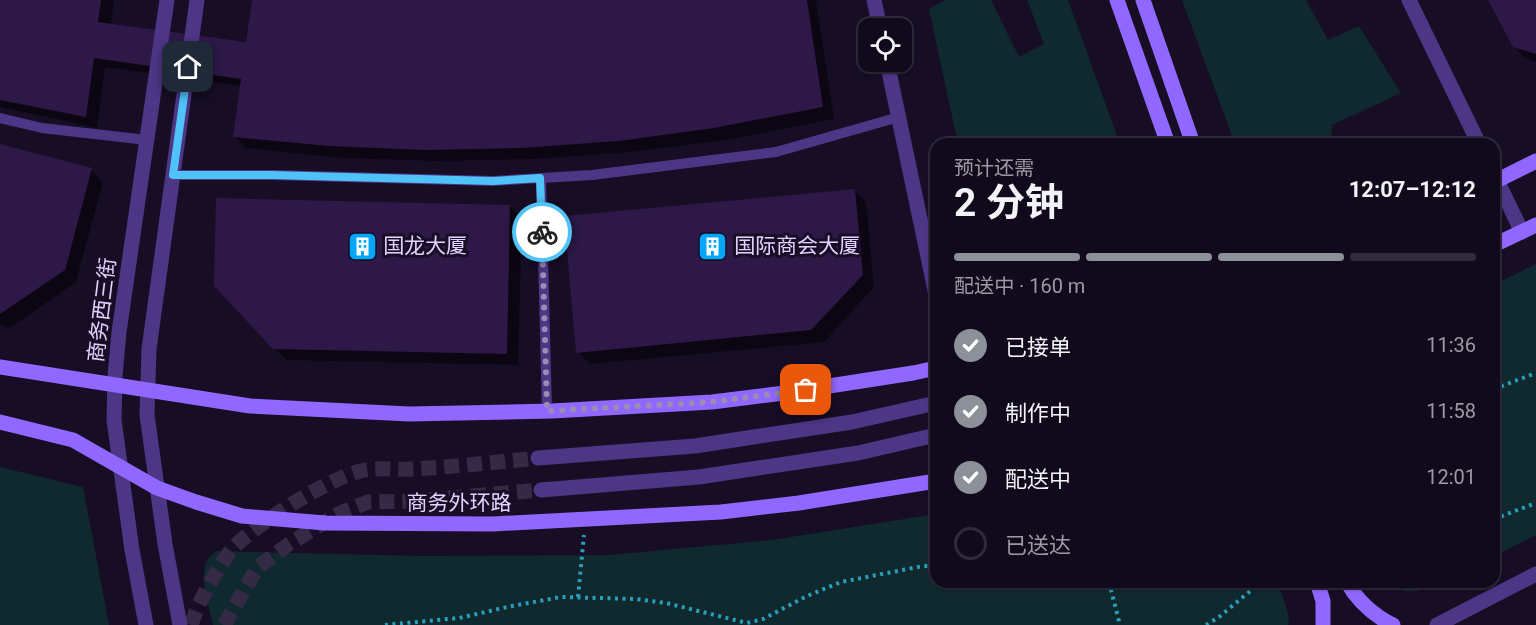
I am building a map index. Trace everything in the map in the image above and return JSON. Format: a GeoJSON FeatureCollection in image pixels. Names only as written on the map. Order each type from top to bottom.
{"type":"FeatureCollection","features":[{"type":"Feature","properties":{"kind":"street","name":"商务西三街"},"geometry":{"type":"LineString","coordinates":[[146,625],[132,550],[114,420],[115,385],[119,332],[167,0]]}},
{"type":"Feature","properties":{"kind":"street"},"geometry":{"type":"LineString","coordinates":[[180,625],[165,544],[147,415],[149,349],[197,0]]}},
{"type":"Feature","properties":{"kind":"street"},"geometry":{"type":"LineString","coordinates":[[874,0],[878,18]]}},
{"type":"Feature","properties":{"kind":"street"},"geometry":{"type":"LineString","coordinates":[[1117,0],[1166,138]]}},
{"type":"Feature","properties":{"kind":"street"},"geometry":{"type":"LineString","coordinates":[[1143,0],[1191,138]]}},
{"type":"Feature","properties":{"kind":"street"},"geometry":{"type":"LineString","coordinates":[[1409,0],[1476,138]]}},
{"type":"Feature","properties":{"kind":"street"},"geometry":{"type":"LineString","coordinates":[[889,72],[930,267]]}},
{"type":"Feature","properties":{"kind":"street"},"geometry":{"type":"LineString","coordinates":[[1500,177],[1536,161]]}},
{"type":"Feature","properties":{"kind":"street"},"geometry":{"type":"LineString","coordinates":[[1500,186],[1529,228],[1500,242]]}},
{"type":"Feature","properties":{"kind":"street"},"geometry":{"type":"LineString","coordinates":[[0,368],[250,406],[335,411],[491,414],[712,402],[930,369]]}},
{"type":"Feature","properties":{"kind":"street"},"geometry":{"type":"LineString","coordinates":[[538,458],[695,446],[852,422],[930,404]]}},
{"type":"Feature","properties":{"kind":"street","name":"商务外环路"},"geometry":{"type":"LineString","coordinates":[[0,422],[73,440],[157,488],[243,516],[325,523],[493,524],[733,511],[930,482]]}},
{"type":"Feature","properties":{"kind":"street"},"geometry":{"type":"LineString","coordinates":[[541,489],[699,477],[858,453],[930,436]]}},
{"type":"Feature","properties":{"kind":"street"},"geometry":{"type":"LineString","coordinates":[[1437,625],[1536,574]]}},
{"type":"Feature","properties":{"kind":"street"},"geometry":{"type":"LineString","coordinates":[[1319,588],[1323,601],[1323,625]]}},
{"type":"Feature","properties":{"kind":"street"},"geometry":{"type":"LineString","coordinates":[[1350,588],[1354,595],[1377,617],[1393,625]]}},
{"type":"Feature","properties":{"kind":"lane"},"geometry":{"type":"LineString","coordinates":[[173,175],[272,175],[493,181],[592,175],[776,152],[898,117]]}},
{"type":"Feature","properties":{"kind":"lane"},"geometry":{"type":"LineString","coordinates":[[0,118],[42,128],[147,140]]}},
{"type":"Feature","properties":{"kind":"lane"},"geometry":{"type":"LineString","coordinates":[[540,178],[547,411]]}},
{"type":"Feature","properties":{"kind":"path"},"geometry":{"type":"LineString","coordinates":[[1500,387],[1536,373]]}},
{"type":"Feature","properties":{"kind":"path"},"geometry":{"type":"LineString","coordinates":[[1500,517],[1536,503]]}},
{"type":"Feature","properties":{"kind":"path"},"geometry":{"type":"LineString","coordinates":[[578,597],[585,520]]}},
{"type":"Feature","properties":{"kind":"path"},"geometry":{"type":"LineString","coordinates":[[385,625],[459,618],[561,597],[636,599],[666,603],[747,623],[763,619],[807,596],[842,582],[930,566]]}},
{"type":"Feature","properties":{"kind":"path"},"geometry":{"type":"LineString","coordinates":[[1111,588],[1120,625]]}},
{"type":"Feature","properties":{"kind":"path"},"geometry":{"type":"LineString","coordinates":[[1206,625],[1254,588]]}},
{"type":"Feature","properties":{"kind":"green space"},"geometry":{"type":"Polygon","coordinates":[[[945,0],[991,0],[1019,57],[1044,44],[1027,0],[1068,0],[1118,138],[957,138],[929,9],[945,0]]]}},
{"type":"Feature","properties":{"kind":"green space"},"geometry":{"type":"Polygon","coordinates":[[[1182,0],[1306,0],[1328,40],[1359,26],[1401,93],[1332,125],[1331,138],[1233,138],[1182,0]]]}},
{"type":"Feature","properties":{"kind":"green space"},"geometry":{"type":"Polygon","coordinates":[[[1536,264],[1536,535],[1500,553],[1500,282],[1536,264]]]}},
{"type":"Feature","properties":{"kind":"green space"},"geometry":{"type":"Polygon","coordinates":[[[0,467],[83,487],[109,625],[0,625],[0,467]]]}},
{"type":"Feature","properties":{"kind":"green space"},"geometry":{"type":"Polygon","coordinates":[[[930,515],[930,588],[1280,588],[1289,617],[1288,625],[213,625],[204,585],[205,566],[216,551],[425,556],[609,555],[772,540],[930,515]]]}},
{"type":"Feature","properties":{"kind":"green space"},"geometry":{"type":"Polygon","coordinates":[[[1396,588],[1425,588],[1409,592],[1396,588]]]}},
{"type":"Feature","properties":{"kind":"building"},"geometry":{"type":"Polygon","coordinates":[[[0,0],[101,0],[98,22],[246,42],[252,0],[807,0],[823,107],[714,128],[619,141],[522,148],[425,150],[329,146],[233,137],[241,79],[94,58],[86,117],[0,100],[0,0]]]}},
{"type":"Feature","properties":{"kind":"building"},"geometry":{"type":"Polygon","coordinates":[[[1488,0],[1536,0],[1536,54],[1513,47],[1488,0]]]}},
{"type":"Feature","properties":{"kind":"building"},"geometry":{"type":"Polygon","coordinates":[[[0,144],[92,168],[65,270],[0,314],[0,144]]]}},
{"type":"Feature","properties":{"kind":"building","name":"国际商会大厦"},"geometry":{"type":"Polygon","coordinates":[[[855,189],[863,275],[811,330],[576,353],[564,216],[855,189]]]}},
{"type":"Feature","properties":{"kind":"building","name":"国龙大厦"},"geometry":{"type":"Polygon","coordinates":[[[216,198],[510,205],[507,354],[273,349],[214,286],[216,198]]]}},
{"type":"Feature","properties":{"kind":"tunnel"},"geometry":{"type":"LineString","coordinates":[[191,625],[210,583],[235,546],[277,513],[330,483],[366,470],[427,468],[538,458]]}},
{"type":"Feature","properties":{"kind":"tunnel"},"geometry":{"type":"LineString","coordinates":[[224,625],[257,568],[289,544],[338,514],[368,502],[414,501],[541,490]]}},
{"type":"Feature","properties":{"kind":"way so far"},"geometry":{"type":"LineString","coordinates":[[542,232],[547,411],[712,402],[806,390]]}},
{"type":"Feature","properties":{"kind":"place","name":"国龙大厦"},"geometry":{"type":"Point","coordinates":[362,246]}},
{"type":"Feature","properties":{"kind":"place","name":"国际商会大厦"},"geometry":{"type":"Point","coordinates":[713,246]}},
{"type":"Feature","properties":{"kind":"route"},"geometry":{"type":"LineString","coordinates":[[188,67],[173,175],[272,175],[493,181],[540,178],[542,232]]}}]}
